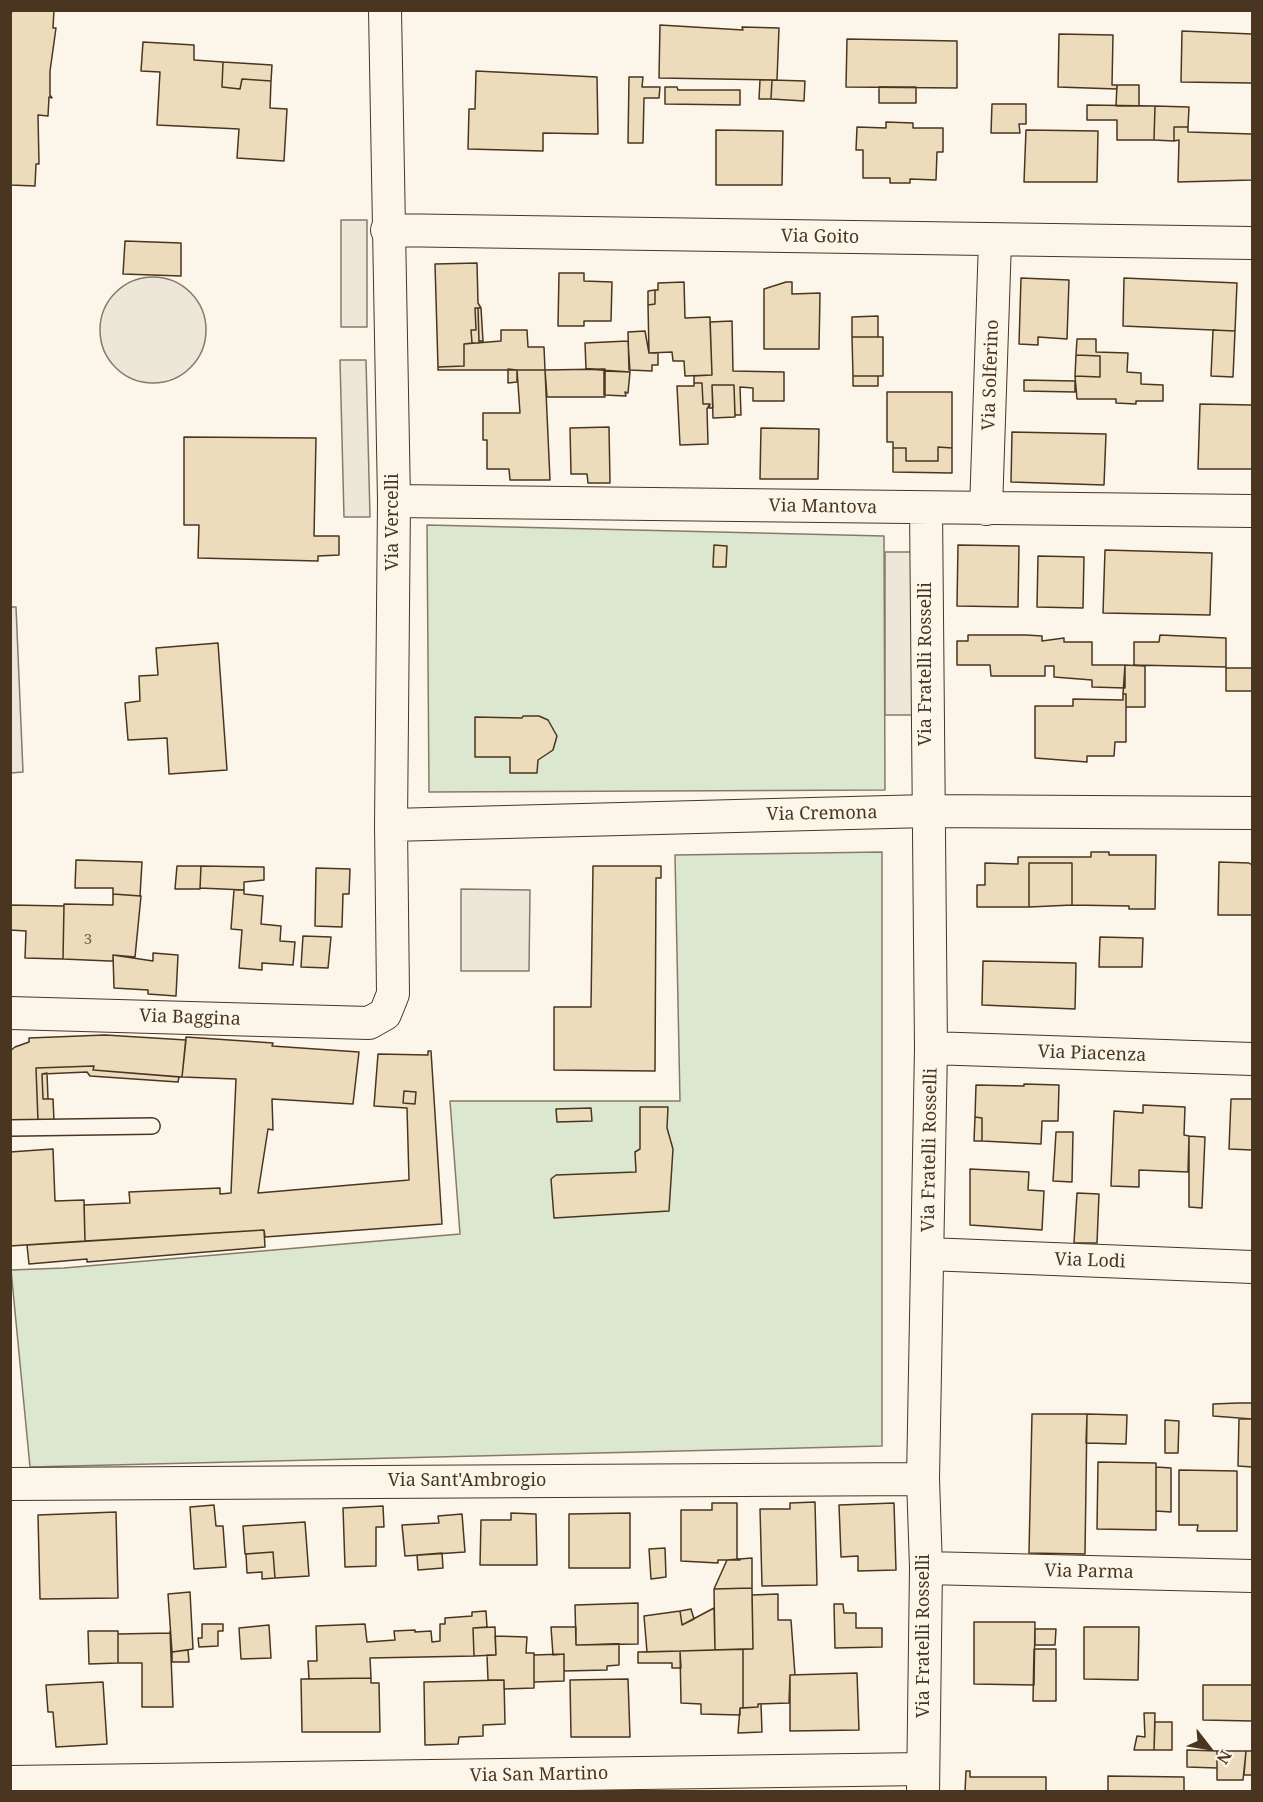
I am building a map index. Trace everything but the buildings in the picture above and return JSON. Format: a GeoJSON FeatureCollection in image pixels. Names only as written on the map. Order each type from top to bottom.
{"type":"FeatureCollection","features":[{"type":"Feature","properties":{"kind":"street","name":"Via Vercelli"},"geometry":{"type":"LineString","coordinates":[[369,1023],[386,1014],[393,994],[391,825],[394,501],[387,230],[385,10]]}},
{"type":"Feature","properties":{"kind":"street","name":"Via Goito"},"geometry":{"type":"LineString","coordinates":[[387,230],[995,241],[1252,243]]}},
{"type":"Feature","properties":{"kind":"street","name":"Via Solferino"},"geometry":{"type":"LineString","coordinates":[[986,509],[995,241]]}},
{"type":"Feature","properties":{"kind":"street","name":"Via Mantova"},"geometry":{"type":"LineString","coordinates":[[394,501],[1252,511]]}},
{"type":"Feature","properties":{"kind":"street","name":"Via Fratelli Rosselli"},"geometry":{"type":"LineString","coordinates":[[923,1780],[926,1568],[923,1479],[931,1048],[927,811],[926,508]]}},
{"type":"Feature","properties":{"kind":"street","name":"Via Cremona"},"geometry":{"type":"LineString","coordinates":[[391,825],[927,811],[1252,813]]}},
{"type":"Feature","properties":{"kind":"street","name":"Via Baggina"},"geometry":{"type":"LineString","coordinates":[[10,1013],[369,1023]]}},
{"type":"Feature","properties":{"kind":"street","name":"Via Piacenza"},"geometry":{"type":"LineString","coordinates":[[931,1048],[1252,1059]]}},
{"type":"Feature","properties":{"kind":"street","name":"Via Lodi"},"geometry":{"type":"LineString","coordinates":[[928,1254],[1252,1267]]}},
{"type":"Feature","properties":{"kind":"street","name":"Via Sant'Ambrogio"},"geometry":{"type":"LineString","coordinates":[[10,1484],[923,1479]]}},
{"type":"Feature","properties":{"kind":"street","name":"Via Parma"},"geometry":{"type":"LineString","coordinates":[[926,1568],[1252,1576]]}},
{"type":"Feature","properties":{"kind":"street","name":"Via San Martino"},"geometry":{"type":"LineString","coordinates":[[10,1782],[923,1780]]}},
{"type":"Feature","properties":{"kind":"lane"},"geometry":{"type":"LineString","coordinates":[[10,1128],[152,1126]]}},
{"type":"Feature","properties":{"kind":"green space"},"geometry":{"type":"Polygon","coordinates":[[[427,525],[884,536],[885,790],[429,792],[427,525]]]}},
{"type":"Feature","properties":{"kind":"green space"},"geometry":{"type":"Polygon","coordinates":[[[882,852],[882,1446],[30,1467],[11,1270],[64,1268],[460,1234],[450,1101],[680,1101],[675,855],[882,852]]]}},
{"type":"Feature","properties":{"kind":"shaded area"},"geometry":{"type":"Polygon","coordinates":[[[341,220],[367,220],[367,327],[341,327],[341,220]]]}},
{"type":"Feature","properties":{"kind":"shaded area"},"geometry":{"type":"Polygon","coordinates":[[[153,277],[173,281],[190,293],[202,310],[206,330],[202,350],[190,367],[173,379],[153,383],[133,379],[116,367],[104,350],[100,330],[104,310],[116,293],[133,281],[153,277]]]}},
{"type":"Feature","properties":{"kind":"shaded area"},"geometry":{"type":"Polygon","coordinates":[[[340,360],[366,360],[370,517],[344,517],[340,360]]]}},
{"type":"Feature","properties":{"kind":"shaded area"},"geometry":{"type":"Polygon","coordinates":[[[885,552],[916,552],[917,715],[885,715],[885,552]]]}},
{"type":"Feature","properties":{"kind":"shaded area"},"geometry":{"type":"Polygon","coordinates":[[[11,607],[16,607],[23,772],[11,773],[11,607]]]}},
{"type":"Feature","properties":{"kind":"shaded area"},"geometry":{"type":"Polygon","coordinates":[[[461,889],[530,890],[529,971],[461,971],[461,889]]]}}]}
